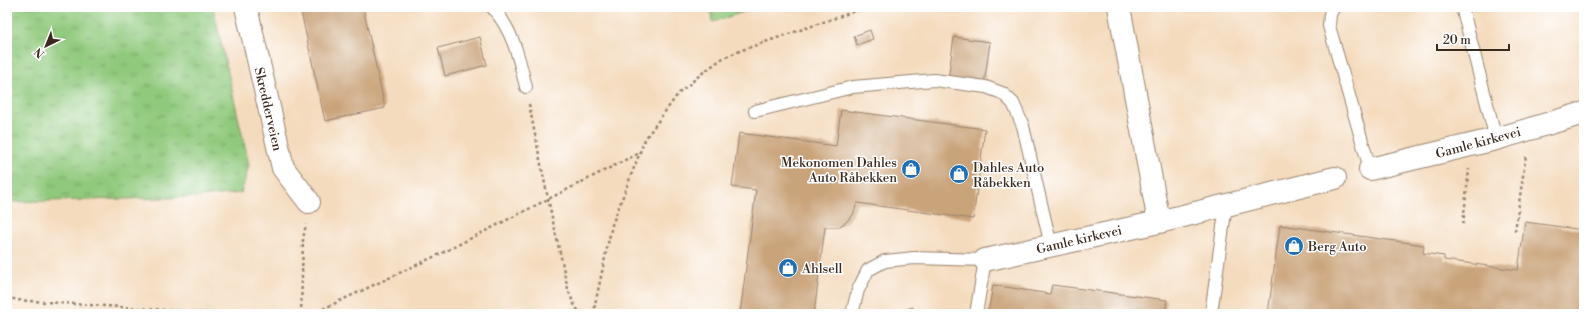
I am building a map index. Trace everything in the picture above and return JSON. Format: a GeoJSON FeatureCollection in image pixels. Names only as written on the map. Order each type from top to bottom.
{"type":"FeatureCollection","features":[{"type":"Feature","properties":{"kind":"street","name":"Skredderveien"},"geometry":{"type":"LineString","coordinates":[[246,7],[283,168],[309,202]]}},
{"type":"Feature","properties":{"kind":"street"},"geometry":{"type":"LineString","coordinates":[[1119,7],[1159,222]]}},
{"type":"Feature","properties":{"kind":"street","name":"Gamle kirkevei"},"geometry":{"type":"LineString","coordinates":[[1370,169],[1496,139],[1584,112]]}},
{"type":"Feature","properties":{"kind":"street","name":"Gamle kirkevei"},"geometry":{"type":"LineString","coordinates":[[985,260],[1159,222],[1335,178]]}},
{"type":"Feature","properties":{"kind":"lane"},"geometry":{"type":"LineString","coordinates":[[492,7],[509,30],[517,48],[526,87]]}},
{"type":"Feature","properties":{"kind":"lane"},"geometry":{"type":"LineString","coordinates":[[1334,7],[1330,14],[1329,26],[1370,169]]}},
{"type":"Feature","properties":{"kind":"lane"},"geometry":{"type":"LineString","coordinates":[[1462,7],[1496,139]]}},
{"type":"Feature","properties":{"kind":"lane"},"geometry":{"type":"LineString","coordinates":[[755,111],[853,87],[934,80],[986,87],[1002,93],[1013,103],[1024,126],[1051,246]]}},
{"type":"Feature","properties":{"kind":"lane"},"geometry":{"type":"LineString","coordinates":[[1211,314],[1226,205]]}},
{"type":"Feature","properties":{"kind":"lane","name":"Gamle kirkevei"},"geometry":{"type":"LineString","coordinates":[[852,314],[858,290],[868,270],[885,261],[914,258],[985,260]]}},
{"type":"Feature","properties":{"kind":"lane"},"geometry":{"type":"LineString","coordinates":[[976,314],[985,260]]}},
{"type":"Feature","properties":{"kind":"path"},"geometry":{"type":"LineString","coordinates":[[593,314],[612,225],[645,139],[678,94],[701,74],[723,58],[867,7]]}},
{"type":"Feature","properties":{"kind":"path"},"geometry":{"type":"LineString","coordinates":[[526,87],[547,200],[570,294],[576,308],[581,314]]}},
{"type":"Feature","properties":{"kind":"path"},"geometry":{"type":"LineString","coordinates":[[1515,231],[1530,129]]}},
{"type":"Feature","properties":{"kind":"path"},"geometry":{"type":"LineString","coordinates":[[1463,224],[1472,144]]}},
{"type":"Feature","properties":{"kind":"path"},"geometry":{"type":"LineString","coordinates":[[312,314],[442,253],[640,153]]}},
{"type":"Feature","properties":{"kind":"path"},"geometry":{"type":"LineString","coordinates":[[301,314],[303,239],[309,202]]}},
{"type":"Feature","properties":{"kind":"path"},"geometry":{"type":"LineString","coordinates":[[7,296],[16,300],[225,314]]}},
{"type":"Feature","properties":{"kind":"green space"},"geometry":{"type":"Polygon","coordinates":[[[8,7],[213,7],[249,165],[241,193],[198,197],[7,202],[7,54],[12,43],[8,7]]]}},
{"type":"Feature","properties":{"kind":"green space"},"geometry":{"type":"Polygon","coordinates":[[[709,7],[758,7],[713,22],[709,7]]]}},
{"type":"Feature","properties":{"kind":"building"},"geometry":{"type":"Polygon","coordinates":[[[300,7],[363,7],[385,108],[325,121],[300,7]]]}},
{"type":"Feature","properties":{"kind":"building"},"geometry":{"type":"Polygon","coordinates":[[[870,30],[873,39],[857,45],[854,36],[870,30]]]}},
{"type":"Feature","properties":{"kind":"building"},"geometry":{"type":"Polygon","coordinates":[[[480,37],[487,65],[445,76],[438,48],[480,37]]]}},
{"type":"Feature","properties":{"kind":"building"},"geometry":{"type":"Polygon","coordinates":[[[954,37],[990,42],[984,85],[948,80],[954,37]]]}},
{"type":"Feature","properties":{"kind":"building"},"geometry":{"type":"Polygon","coordinates":[[[841,110],[985,129],[973,219],[857,203],[853,215],[845,223],[838,227],[825,227],[814,314],[740,314],[756,190],[732,187],[739,133],[836,146],[841,110]]]}},
{"type":"Feature","properties":{"kind":"building"},"geometry":{"type":"Polygon","coordinates":[[[1525,222],[1584,230],[1584,314],[1268,314],[1280,225],[1424,245],[1423,253],[1444,256],[1444,260],[1518,270],[1525,222]]]}},
{"type":"Feature","properties":{"kind":"building"},"geometry":{"type":"Polygon","coordinates":[[[993,285],[1050,294],[1052,285],[1167,300],[1165,314],[988,314],[993,285]]]}},
{"type":"Feature","properties":{"kind":"building"},"geometry":{"type":"Polygon","coordinates":[[[913,307],[913,314],[890,314],[913,307]]]}},
{"type":"Feature","properties":{"kind":"place","name":"Mekonomen Dahles Auto Råbekken"},"geometry":{"type":"Point","coordinates":[911,169]}},
{"type":"Feature","properties":{"kind":"place","name":"Dahles Auto Råbekken"},"geometry":{"type":"Point","coordinates":[959,174]}},
{"type":"Feature","properties":{"kind":"place","name":"Berg Auto"},"geometry":{"type":"Point","coordinates":[1294,246]}},
{"type":"Feature","properties":{"kind":"place","name":"Ahlsell"},"geometry":{"type":"Point","coordinates":[788,268]}}]}
